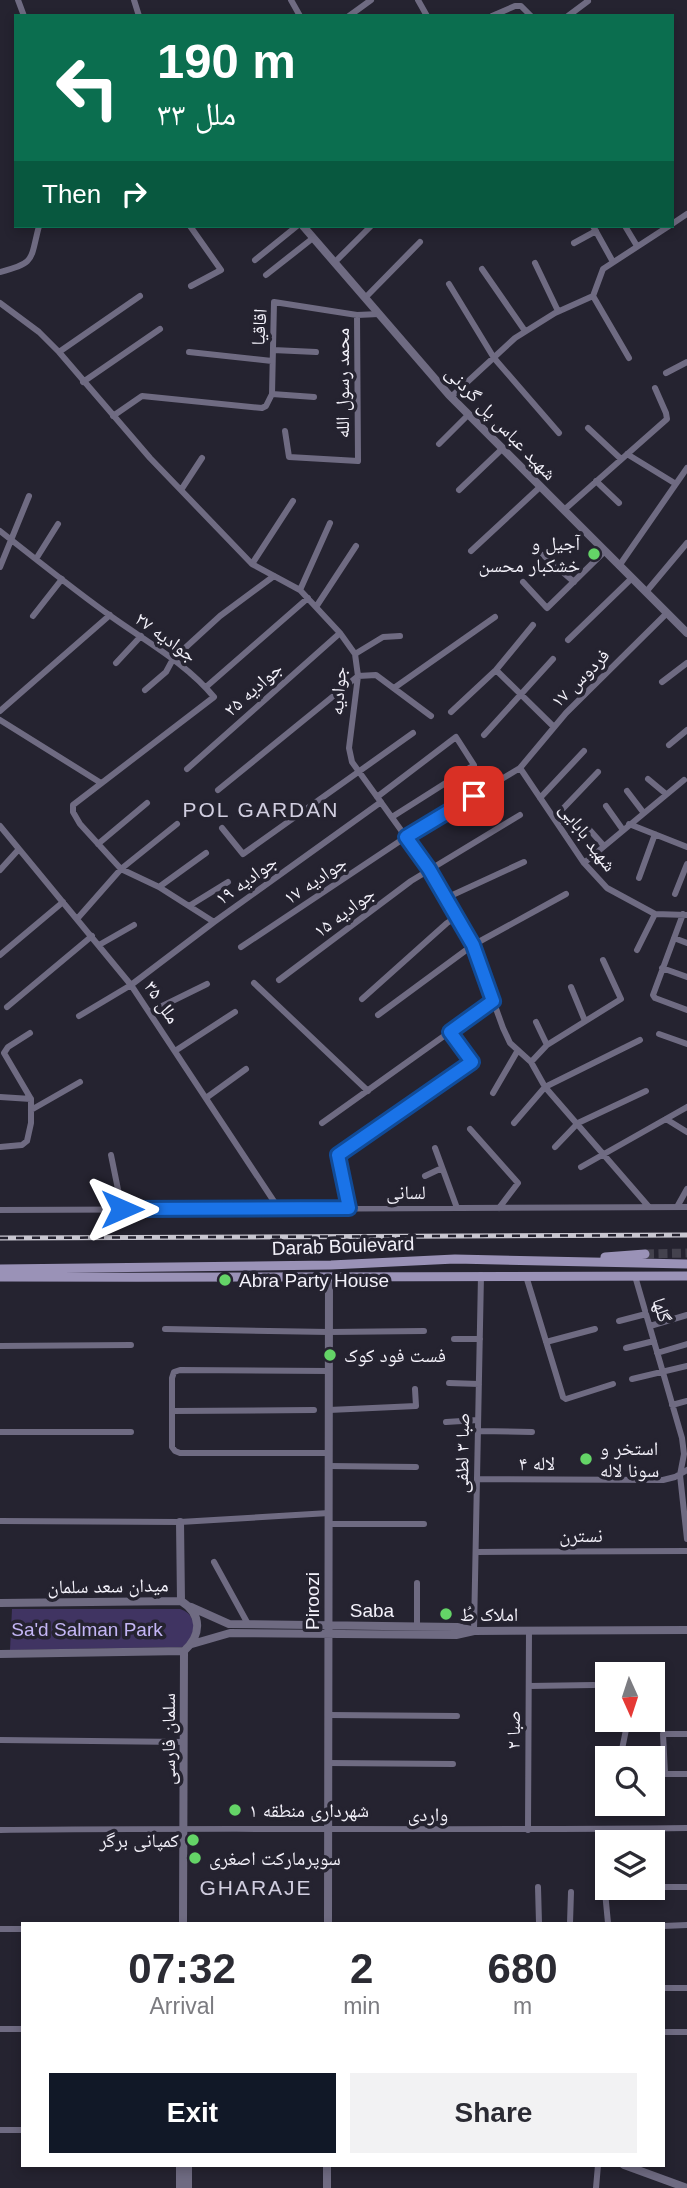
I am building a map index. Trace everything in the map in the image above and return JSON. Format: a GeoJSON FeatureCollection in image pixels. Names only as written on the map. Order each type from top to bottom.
{"type":"FeatureCollection","features":[{"type":"Feature","properties":{"kind":"main road"},"geometry":{"type":"LineString","coordinates":[[572,1262],[645,1254]]}},
{"type":"Feature","properties":{"kind":"main road"},"geometry":{"type":"LineString","coordinates":[[463,1259],[464,1275]]}},
{"type":"Feature","properties":{"kind":"main road","name":"Darab Boulevard"},"geometry":{"type":"LineString","coordinates":[[0,1269],[331,1265],[463,1259],[687,1264]]}},
{"type":"Feature","properties":{"kind":"main road"},"geometry":{"type":"LineString","coordinates":[[502,1275],[503,1260]]}},
{"type":"Feature","properties":{"kind":"main road","name":"Darab Boulevard"},"geometry":{"type":"LineString","coordinates":[[0,1277],[687,1276]]}},
{"type":"Feature","properties":{"kind":"street"},"geometry":{"type":"LineString","coordinates":[[352,14],[371,0]]}},
{"type":"Feature","properties":{"kind":"street"},"geometry":{"type":"LineString","coordinates":[[571,14],[588,1]]}},
{"type":"Feature","properties":{"kind":"street"},"geometry":{"type":"LineString","coordinates":[[497,14],[521,6],[529,14]]}},
{"type":"Feature","properties":{"kind":"street"},"geometry":{"type":"LineString","coordinates":[[0,272],[28,262],[38,228]]}},
{"type":"Feature","properties":{"kind":"street"},"geometry":{"type":"LineString","coordinates":[[191,228],[221,270],[191,286]]}},
{"type":"Feature","properties":{"kind":"street"},"geometry":{"type":"LineString","coordinates":[[255,260],[297,228]]}},
{"type":"Feature","properties":{"kind":"street","name":"شهید عباس پل گردنی"},"geometry":{"type":"LineString","coordinates":[[302,228],[468,415],[687,634]]}},
{"type":"Feature","properties":{"kind":"street"},"geometry":{"type":"LineString","coordinates":[[334,263],[369,228]]}},
{"type":"Feature","properties":{"kind":"street"},"geometry":{"type":"LineString","coordinates":[[574,243],[594,228],[613,262]]}},
{"type":"Feature","properties":{"kind":"street"},"geometry":{"type":"LineString","coordinates":[[626,228],[637,246]]}},
{"type":"Feature","properties":{"kind":"street"},"geometry":{"type":"LineString","coordinates":[[451,397],[515,338],[558,311],[593,296],[603,270],[664,228]]}},
{"type":"Feature","properties":{"kind":"street"},"geometry":{"type":"LineString","coordinates":[[266,275],[313,238]]}},
{"type":"Feature","properties":{"kind":"street"},"geometry":{"type":"LineString","coordinates":[[365,298],[420,242]]}},
{"type":"Feature","properties":{"kind":"street"},"geometry":{"type":"LineString","coordinates":[[535,263],[558,311]]}},
{"type":"Feature","properties":{"kind":"street"},"geometry":{"type":"LineString","coordinates":[[482,269],[525,331]]}},
{"type":"Feature","properties":{"kind":"street"},"geometry":{"type":"LineString","coordinates":[[449,284],[494,358],[559,433]]}},
{"type":"Feature","properties":{"kind":"street"},"geometry":{"type":"LineString","coordinates":[[59,352],[140,296]]}},
{"type":"Feature","properties":{"kind":"street"},"geometry":{"type":"LineString","coordinates":[[593,296],[629,358]]}},
{"type":"Feature","properties":{"kind":"street","name":"اقاقیا"},"geometry":{"type":"LineString","coordinates":[[272,394],[274,302],[357,315]]}},
{"type":"Feature","properties":{"kind":"street","name":"جوادیه"},"geometry":{"type":"LineString","coordinates":[[0,303],[40,332],[113,416],[252,564],[300,590],[340,633],[355,654],[358,676],[349,748],[352,762],[429,869],[473,945],[510,1043],[531,1062],[545,1087],[649,1207]]}},
{"type":"Feature","properties":{"kind":"street","name":"محمد رسول الله"},"geometry":{"type":"LineString","coordinates":[[285,430],[289,457],[358,461],[357,315],[379,314]]}},
{"type":"Feature","properties":{"kind":"street"},"geometry":{"type":"LineString","coordinates":[[83,382],[160,328]]}},
{"type":"Feature","properties":{"kind":"street"},"geometry":{"type":"LineString","coordinates":[[273,350],[316,352]]}},
{"type":"Feature","properties":{"kind":"street"},"geometry":{"type":"LineString","coordinates":[[189,352],[272,361]]}},
{"type":"Feature","properties":{"kind":"street"},"geometry":{"type":"LineString","coordinates":[[666,373],[687,362]]}},
{"type":"Feature","properties":{"kind":"street"},"geometry":{"type":"LineString","coordinates":[[564,510],[667,419],[667,412],[654,388]]}},
{"type":"Feature","properties":{"kind":"street"},"geometry":{"type":"LineString","coordinates":[[113,416],[142,396],[262,408],[272,394],[314,397]]}},
{"type":"Feature","properties":{"kind":"street"},"geometry":{"type":"LineString","coordinates":[[439,444],[468,415]]}},
{"type":"Feature","properties":{"kind":"street"},"geometry":{"type":"LineString","coordinates":[[588,428],[624,457],[676,484]]}},
{"type":"Feature","properties":{"kind":"street"},"geometry":{"type":"LineString","coordinates":[[459,490],[502,449]]}},
{"type":"Feature","properties":{"kind":"street"},"geometry":{"type":"LineString","coordinates":[[181,490],[202,458]]}},
{"type":"Feature","properties":{"kind":"street"},"geometry":{"type":"LineString","coordinates":[[619,566],[685,470]]}},
{"type":"Feature","properties":{"kind":"street"},"geometry":{"type":"LineString","coordinates":[[596,481],[619,503]]}},
{"type":"Feature","properties":{"kind":"street"},"geometry":{"type":"LineString","coordinates":[[471,551],[540,487]]}},
{"type":"Feature","properties":{"kind":"street"},"geometry":{"type":"LineString","coordinates":[[0,566],[29,496]]}},
{"type":"Feature","properties":{"kind":"street"},"geometry":{"type":"LineString","coordinates":[[252,564],[293,501]]}},
{"type":"Feature","properties":{"kind":"street"},"geometry":{"type":"LineString","coordinates":[[300,590],[330,523]]}},
{"type":"Feature","properties":{"kind":"street"},"geometry":{"type":"LineString","coordinates":[[36,559],[58,524]]}},
{"type":"Feature","properties":{"kind":"street","name":"جوادیه ۲۷"},"geometry":{"type":"LineString","coordinates":[[0,531],[110,615],[173,659],[206,687],[308,598]]}},
{"type":"Feature","properties":{"kind":"street"},"geometry":{"type":"LineString","coordinates":[[646,592],[687,543]]}},
{"type":"Feature","properties":{"kind":"street"},"geometry":{"type":"LineString","coordinates":[[316,607],[356,546]]}},
{"type":"Feature","properties":{"kind":"street"},"geometry":{"type":"LineString","coordinates":[[523,582],[547,608],[605,551]]}},
{"type":"Feature","properties":{"kind":"street"},"geometry":{"type":"LineString","coordinates":[[543,555],[574,582]]}},
{"type":"Feature","properties":{"kind":"street"},"geometry":{"type":"LineString","coordinates":[[145,690],[166,672],[173,659],[220,616],[274,576]]}},
{"type":"Feature","properties":{"kind":"street"},"geometry":{"type":"LineString","coordinates":[[568,640],[632,578]]}},
{"type":"Feature","properties":{"kind":"street"},"geometry":{"type":"LineString","coordinates":[[33,616],[62,579]]}},
{"type":"Feature","properties":{"kind":"street","name":"فردوس ۱۷"},"geometry":{"type":"LineString","coordinates":[[406,837],[520,768],[566,713],[667,613]]}},
{"type":"Feature","properties":{"kind":"street"},"geometry":{"type":"LineString","coordinates":[[0,711],[110,615]]}},
{"type":"Feature","properties":{"kind":"street"},"geometry":{"type":"LineString","coordinates":[[394,688],[495,617]]}},
{"type":"Feature","properties":{"kind":"street"},"geometry":{"type":"LineString","coordinates":[[451,712],[496,670],[533,625]]}},
{"type":"Feature","properties":{"kind":"street","name":"جوادیه ۲۵"},"geometry":{"type":"LineString","coordinates":[[187,769],[340,633]]}},
{"type":"Feature","properties":{"kind":"street"},"geometry":{"type":"LineString","coordinates":[[116,663],[141,636]]}},
{"type":"Feature","properties":{"kind":"street"},"geometry":{"type":"LineString","coordinates":[[355,654],[383,637],[400,636]]}},
{"type":"Feature","properties":{"kind":"street"},"geometry":{"type":"LineString","coordinates":[[484,735],[553,659]]}},
{"type":"Feature","properties":{"kind":"street"},"geometry":{"type":"LineString","coordinates":[[662,682],[687,663]]}},
{"type":"Feature","properties":{"kind":"street"},"geometry":{"type":"LineString","coordinates":[[496,670],[554,727]]}},
{"type":"Feature","properties":{"kind":"street"},"geometry":{"type":"LineString","coordinates":[[218,790],[358,676],[376,675],[431,716]]}},
{"type":"Feature","properties":{"kind":"street"},"geometry":{"type":"LineString","coordinates":[[206,687],[214,697],[213,700],[73,805],[73,813],[121,869],[159,887],[214,922]]}},
{"type":"Feature","properties":{"kind":"street"},"geometry":{"type":"LineString","coordinates":[[0,720],[101,783]]}},
{"type":"Feature","properties":{"kind":"street"},"geometry":{"type":"LineString","coordinates":[[669,745],[687,730]]}},
{"type":"Feature","properties":{"kind":"street"},"geometry":{"type":"LineString","coordinates":[[222,828],[243,854],[413,733]]}},
{"type":"Feature","properties":{"kind":"street","name":"جوادیه ۱۹"},"geometry":{"type":"LineString","coordinates":[[79,1016],[131,985],[379,799],[456,737],[474,765],[392,817]]}},
{"type":"Feature","properties":{"kind":"street"},"geometry":{"type":"LineString","coordinates":[[540,798],[584,751]]}},
{"type":"Feature","properties":{"kind":"street","name":"شهید بابایی"},"geometry":{"type":"LineString","coordinates":[[520,768],[584,863],[607,888],[656,914],[685,915]]}},
{"type":"Feature","properties":{"kind":"street"},"geometry":{"type":"LineString","coordinates":[[554,818],[598,772]]}},
{"type":"Feature","properties":{"kind":"street"},"geometry":{"type":"LineString","coordinates":[[648,779],[666,794]]}},
{"type":"Feature","properties":{"kind":"street"},"geometry":{"type":"LineString","coordinates":[[584,863],[684,780]]}},
{"type":"Feature","properties":{"kind":"street"},"geometry":{"type":"LineString","coordinates":[[627,791],[643,812]]}},
{"type":"Feature","properties":{"kind":"street"},"geometry":{"type":"LineString","coordinates":[[98,844],[147,803]]}},
{"type":"Feature","properties":{"kind":"street"},"geometry":{"type":"LineString","coordinates":[[606,806],[623,830]]}},
{"type":"Feature","properties":{"kind":"street","name":"جوادیه ۱۵"},"geometry":{"type":"LineString","coordinates":[[279,980],[429,869],[520,815]]}},
{"type":"Feature","properties":{"kind":"street"},"geometry":{"type":"LineString","coordinates":[[77,919],[121,869],[177,824]]}},
{"type":"Feature","properties":{"kind":"street"},"geometry":{"type":"LineString","coordinates":[[629,824],[687,847]]}},
{"type":"Feature","properties":{"kind":"street","name":"ملل ۳۵"},"geometry":{"type":"LineString","coordinates":[[0,827],[131,985],[279,1209]]}},
{"type":"Feature","properties":{"kind":"street"},"geometry":{"type":"LineString","coordinates":[[587,827],[604,846]]}},
{"type":"Feature","properties":{"kind":"street"},"geometry":{"type":"LineString","coordinates":[[639,878],[655,834]]}},
{"type":"Feature","properties":{"kind":"street","name":"جوادیه ۱۷"},"geometry":{"type":"LineString","coordinates":[[241,947],[406,837]]}},
{"type":"Feature","properties":{"kind":"street"},"geometry":{"type":"LineString","coordinates":[[0,870],[19,849]]}},
{"type":"Feature","properties":{"kind":"street"},"geometry":{"type":"LineString","coordinates":[[159,887],[206,853]]}},
{"type":"Feature","properties":{"kind":"street"},"geometry":{"type":"LineString","coordinates":[[446,898],[524,862]]}},
{"type":"Feature","properties":{"kind":"street"},"geometry":{"type":"LineString","coordinates":[[675,894],[687,864]]}},
{"type":"Feature","properties":{"kind":"street"},"geometry":{"type":"LineString","coordinates":[[189,906],[228,882]]}},
{"type":"Feature","properties":{"kind":"street"},"geometry":{"type":"LineString","coordinates":[[378,1015],[473,945],[566,894]]}},
{"type":"Feature","properties":{"kind":"street"},"geometry":{"type":"LineString","coordinates":[[0,955],[63,902]]}},
{"type":"Feature","properties":{"kind":"street"},"geometry":{"type":"LineString","coordinates":[[637,950],[656,914]]}},
{"type":"Feature","properties":{"kind":"street"},"geometry":{"type":"LineString","coordinates":[[685,915],[653,995],[687,1010]]}},
{"type":"Feature","properties":{"kind":"street"},"geometry":{"type":"LineString","coordinates":[[362,999],[457,917]]}},
{"type":"Feature","properties":{"kind":"street"},"geometry":{"type":"LineString","coordinates":[[99,945],[134,925]]}},
{"type":"Feature","properties":{"kind":"street"},"geometry":{"type":"LineString","coordinates":[[8,1007],[92,936]]}},
{"type":"Feature","properties":{"kind":"street"},"geometry":{"type":"LineString","coordinates":[[674,938],[687,943]]}},
{"type":"Feature","properties":{"kind":"street"},"geometry":{"type":"LineString","coordinates":[[531,1062],[547,1045],[621,999],[603,960]]}},
{"type":"Feature","properties":{"kind":"street"},"geometry":{"type":"LineString","coordinates":[[662,968],[687,977]]}},
{"type":"Feature","properties":{"kind":"street"},"geometry":{"type":"LineString","coordinates":[[254,983],[368,1091]]}},
{"type":"Feature","properties":{"kind":"street"},"geometry":{"type":"LineString","coordinates":[[150,1012],[207,984]]}},
{"type":"Feature","properties":{"kind":"street"},"geometry":{"type":"LineString","coordinates":[[571,987],[585,1021]]}},
{"type":"Feature","properties":{"kind":"street"},"geometry":{"type":"LineString","coordinates":[[322,1123],[493,1001]]}},
{"type":"Feature","properties":{"kind":"street"},"geometry":{"type":"LineString","coordinates":[[175,1051],[235,1012]]}},
{"type":"Feature","properties":{"kind":"street"},"geometry":{"type":"LineString","coordinates":[[536,1022],[547,1045]]}},
{"type":"Feature","properties":{"kind":"street"},"geometry":{"type":"LineString","coordinates":[[349,1208],[338,1155],[472,1062],[450,1032]]}},
{"type":"Feature","properties":{"kind":"street"},"geometry":{"type":"LineString","coordinates":[[0,1147],[22,1145],[27,1141],[31,1099],[4,1053],[30,1033]]}},
{"type":"Feature","properties":{"kind":"street"},"geometry":{"type":"LineString","coordinates":[[659,1034],[687,1044]]}},
{"type":"Feature","properties":{"kind":"street"},"geometry":{"type":"LineString","coordinates":[[514,1123],[545,1087],[640,1040]]}},
{"type":"Feature","properties":{"kind":"street"},"geometry":{"type":"LineString","coordinates":[[493,1093],[518,1051]]}},
{"type":"Feature","properties":{"kind":"street"},"geometry":{"type":"LineString","coordinates":[[206,1098],[246,1069]]}},
{"type":"Feature","properties":{"kind":"street"},"geometry":{"type":"LineString","coordinates":[[31,1110],[80,1082]]}},
{"type":"Feature","properties":{"kind":"street"},"geometry":{"type":"LineString","coordinates":[[555,1147],[578,1124],[646,1091]]}},
{"type":"Feature","properties":{"kind":"street"},"geometry":{"type":"LineString","coordinates":[[0,1097],[31,1099]]}},
{"type":"Feature","properties":{"kind":"street"},"geometry":{"type":"LineString","coordinates":[[581,1167],[687,1107]]}},
{"type":"Feature","properties":{"kind":"street"},"geometry":{"type":"LineString","coordinates":[[666,1119],[687,1132]]}},
{"type":"Feature","properties":{"kind":"street"},"geometry":{"type":"LineString","coordinates":[[470,1129],[518,1183],[499,1208]]}},
{"type":"Feature","properties":{"kind":"street"},"geometry":{"type":"LineString","coordinates":[[435,1148],[457,1208]]}},
{"type":"Feature","properties":{"kind":"street"},"geometry":{"type":"LineString","coordinates":[[111,1155],[122,1209]]}},
{"type":"Feature","properties":{"kind":"street"},"geometry":{"type":"LineString","coordinates":[[425,1176],[442,1168]]}},
{"type":"Feature","properties":{"kind":"street"},"geometry":{"type":"LineString","coordinates":[[677,1207],[687,1189]]}},
{"type":"Feature","properties":{"kind":"street","name":"لسانی"},"geometry":{"type":"LineString","coordinates":[[0,1210],[687,1207]]}},
{"type":"Feature","properties":{"kind":"street","name":"صبا ۳ لطفی"},"geometry":{"type":"LineString","coordinates":[[474,1631],[481,1275]]}},
{"type":"Feature","properties":{"kind":"street"},"geometry":{"type":"LineString","coordinates":[[526,1276],[564,1398],[613,1384]]}},
{"type":"Feature","properties":{"kind":"street","name":"گلها"},"geometry":{"type":"LineString","coordinates":[[635,1276],[682,1438],[684,1454],[680,1475],[687,1539]]}},
{"type":"Feature","properties":{"kind":"street","name":"Piroozi"},"geometry":{"type":"LineString","coordinates":[[328,1922],[330,1278]]}},
{"type":"Feature","properties":{"kind":"street"},"geometry":{"type":"LineString","coordinates":[[619,1321],[646,1314]]}},
{"type":"Feature","properties":{"kind":"street"},"geometry":{"type":"LineString","coordinates":[[650,1326],[687,1315]]}},
{"type":"Feature","properties":{"kind":"street"},"geometry":{"type":"LineString","coordinates":[[165,1329],[424,1331]]}},
{"type":"Feature","properties":{"kind":"street"},"geometry":{"type":"LineString","coordinates":[[546,1342],[595,1329]]}},
{"type":"Feature","properties":{"kind":"street"},"geometry":{"type":"LineString","coordinates":[[454,1339],[480,1339]]}},
{"type":"Feature","properties":{"kind":"street"},"geometry":{"type":"LineString","coordinates":[[626,1348],[654,1341]]}},
{"type":"Feature","properties":{"kind":"street"},"geometry":{"type":"LineString","coordinates":[[657,1353],[687,1344]]}},
{"type":"Feature","properties":{"kind":"street"},"geometry":{"type":"LineString","coordinates":[[0,1346],[131,1345]]}},
{"type":"Feature","properties":{"kind":"street"},"geometry":{"type":"LineString","coordinates":[[632,1380],[687,1366]]}},
{"type":"Feature","properties":{"kind":"street"},"geometry":{"type":"LineString","coordinates":[[329,1371],[180,1370],[174,1372],[172,1378],[172,1447],[175,1451],[329,1453]]}},
{"type":"Feature","properties":{"kind":"street"},"geometry":{"type":"LineString","coordinates":[[449,1383],[479,1384]]}},
{"type":"Feature","properties":{"kind":"street"},"geometry":{"type":"LineString","coordinates":[[329,1410],[416,1406],[415,1389]]}},
{"type":"Feature","properties":{"kind":"street"},"geometry":{"type":"LineString","coordinates":[[672,1405],[687,1401]]}},
{"type":"Feature","properties":{"kind":"street"},"geometry":{"type":"LineString","coordinates":[[172,1411],[314,1410]]}},
{"type":"Feature","properties":{"kind":"street"},"geometry":{"type":"LineString","coordinates":[[446,1422],[478,1420]]}},
{"type":"Feature","properties":{"kind":"street"},"geometry":{"type":"LineString","coordinates":[[478,1431],[532,1432]]}},
{"type":"Feature","properties":{"kind":"street"},"geometry":{"type":"LineString","coordinates":[[0,1432],[131,1432]]}},
{"type":"Feature","properties":{"kind":"street"},"geometry":{"type":"LineString","coordinates":[[329,1466],[416,1467]]}},
{"type":"Feature","properties":{"kind":"street"},"geometry":{"type":"LineString","coordinates":[[680,1475],[687,1470]]}},
{"type":"Feature","properties":{"kind":"street","name":"لاله ۴"},"geometry":{"type":"LineString","coordinates":[[477,1479],[663,1479],[680,1475]]}},
{"type":"Feature","properties":{"kind":"street"},"geometry":{"type":"LineString","coordinates":[[0,1521],[180,1522],[329,1513]]}},
{"type":"Feature","properties":{"kind":"street"},"geometry":{"type":"LineString","coordinates":[[180,1522],[181,1601]]}},
{"type":"Feature","properties":{"kind":"street"},"geometry":{"type":"LineString","coordinates":[[329,1524],[424,1524]]}},
{"type":"Feature","properties":{"kind":"street","name":"نسترن"},"geometry":{"type":"LineString","coordinates":[[475,1552],[687,1550]]}},
{"type":"Feature","properties":{"kind":"street"},"geometry":{"type":"LineString","coordinates":[[214,1562],[248,1624]]}},
{"type":"Feature","properties":{"kind":"street"},"geometry":{"type":"LineString","coordinates":[[417,1583],[417,1626]]}},
{"type":"Feature","properties":{"kind":"street","name":"میدان سعد سلمان"},"geometry":{"type":"LineString","coordinates":[[0,1603],[181,1601],[190,1606],[198,1625],[192,1644]]}},
{"type":"Feature","properties":{"kind":"street","name":"Saba"},"geometry":{"type":"LineString","coordinates":[[190,1606],[229,1624],[328,1630],[456,1635],[474,1631],[687,1630]]}},
{"type":"Feature","properties":{"kind":"street","name":"Saba"},"geometry":{"type":"LineString","coordinates":[[192,1644],[230,1633],[417,1626],[457,1627],[474,1631]]}},
{"type":"Feature","properties":{"kind":"street","name":"صبا ۲"},"geometry":{"type":"LineString","coordinates":[[528,1830],[529,1630]]}},
{"type":"Feature","properties":{"kind":"street"},"geometry":{"type":"LineString","coordinates":[[0,1654],[184,1651],[192,1644]]}},
{"type":"Feature","properties":{"kind":"street","name":"سلمان فارسی"},"geometry":{"type":"LineString","coordinates":[[183,1922],[184,1651]]}},
{"type":"Feature","properties":{"kind":"street"},"geometry":{"type":"LineString","coordinates":[[529,1686],[594,1685]]}},
{"type":"Feature","properties":{"kind":"street"},"geometry":{"type":"LineString","coordinates":[[328,1715],[457,1716]]}},
{"type":"Feature","properties":{"kind":"street"},"geometry":{"type":"LineString","coordinates":[[663,1746],[663,1734],[687,1734]]}},
{"type":"Feature","properties":{"kind":"street"},"geometry":{"type":"LineString","coordinates":[[0,1740],[184,1742]]}},
{"type":"Feature","properties":{"kind":"street"},"geometry":{"type":"LineString","coordinates":[[328,1763],[453,1764]]}},
{"type":"Feature","properties":{"kind":"street"},"geometry":{"type":"LineString","coordinates":[[665,1774],[687,1774]]}},
{"type":"Feature","properties":{"kind":"street","name":"واردی"},"geometry":{"type":"LineString","coordinates":[[0,1830],[687,1828]]}},
{"type":"Feature","properties":{"kind":"street"},"geometry":{"type":"LineString","coordinates":[[538,1887],[540,1922]]}},
{"type":"Feature","properties":{"kind":"street"},"geometry":{"type":"LineString","coordinates":[[665,1887],[687,1887]]}},
{"type":"Feature","properties":{"kind":"street"},"geometry":{"type":"LineString","coordinates":[[570,1922],[571,1892]]}},
{"type":"Feature","properties":{"kind":"street"},"geometry":{"type":"LineString","coordinates":[[607,1900],[608,1922]]}},
{"type":"Feature","properties":{"kind":"street"},"geometry":{"type":"LineString","coordinates":[[665,1926],[687,1925]]}},
{"type":"Feature","properties":{"kind":"street"},"geometry":{"type":"LineString","coordinates":[[0,1929],[21,1929]]}},
{"type":"Feature","properties":{"kind":"street"},"geometry":{"type":"LineString","coordinates":[[665,1987],[687,1988]]}},
{"type":"Feature","properties":{"kind":"street"},"geometry":{"type":"LineString","coordinates":[[0,2029],[21,2029]]}},
{"type":"Feature","properties":{"kind":"street"},"geometry":{"type":"LineString","coordinates":[[665,2032],[687,2032]]}},
{"type":"Feature","properties":{"kind":"street"},"geometry":{"type":"LineString","coordinates":[[0,2130],[21,2130]]}},
{"type":"Feature","properties":{"kind":"street"},"geometry":{"type":"LineString","coordinates":[[180,2167],[180,2188]]}},
{"type":"Feature","properties":{"kind":"street"},"geometry":{"type":"LineString","coordinates":[[188,2167],[188,2188]]}},
{"type":"Feature","properties":{"kind":"street"},"geometry":{"type":"LineString","coordinates":[[327,2167],[327,2188]]}},
{"type":"Feature","properties":{"kind":"street"},"geometry":{"type":"LineString","coordinates":[[596,2188],[598,2167]]}},
{"type":"Feature","properties":{"kind":"street"},"geometry":{"type":"LineString","coordinates":[[629,2167],[683,2187]]}},
{"type":"Feature","properties":{"kind":"green space","name":"Sa'd Salman Park"},"geometry":{"type":"Polygon","coordinates":[[[12,1609],[180,1609],[190,1616],[194,1626],[191,1638],[182,1647],[10,1650],[12,1609]]]}},
{"type":"Feature","properties":{"kind":"tunnel"},"geometry":{"type":"LineString","coordinates":[[645,1254],[687,1253]]}},
{"type":"Feature","properties":{"kind":"railway"},"geometry":{"type":"LineString","coordinates":[[0,1238],[687,1235]]}},
{"type":"Feature","properties":{"kind":"place","name":"آجیل و خشکبار محسن"},"geometry":{"type":"Point","coordinates":[594,554]}},
{"type":"Feature","properties":{"kind":"place","name":"Abra Party House"},"geometry":{"type":"Point","coordinates":[225,1280]}},
{"type":"Feature","properties":{"kind":"place","name":"فست فود کوک"},"geometry":{"type":"Point","coordinates":[330,1355]}},
{"type":"Feature","properties":{"kind":"place","name":"استخر و سونا لاله"},"geometry":{"type":"Point","coordinates":[586,1459]}},
{"type":"Feature","properties":{"kind":"place","name":"املاک طُ"},"geometry":{"type":"Point","coordinates":[446,1614]}},
{"type":"Feature","properties":{"kind":"place","name":"شهرداری منطقه ۱"},"geometry":{"type":"Point","coordinates":[235,1810]}},
{"type":"Feature","properties":{"kind":"place","name":"کمپانی برگر"},"geometry":{"type":"Point","coordinates":[193,1840]}},
{"type":"Feature","properties":{"kind":"place","name":"سوپرمارکت اصغری"},"geometry":{"type":"Point","coordinates":[195,1858]}},
{"type":"Feature","properties":{"kind":"district","name":"POL GARDAN"},"geometry":{"type":"Point","coordinates":[261,809]}},
{"type":"Feature","properties":{"kind":"district","name":"GHARAJE"},"geometry":{"type":"Point","coordinates":[256,1887]}},
{"type":"Feature","properties":{"kind":"route"},"geometry":{"type":"LineString","coordinates":[[122,1209],[349,1208],[338,1155],[472,1062],[450,1032],[493,1001],[473,945],[429,869],[406,837],[474,796]]}}]}
